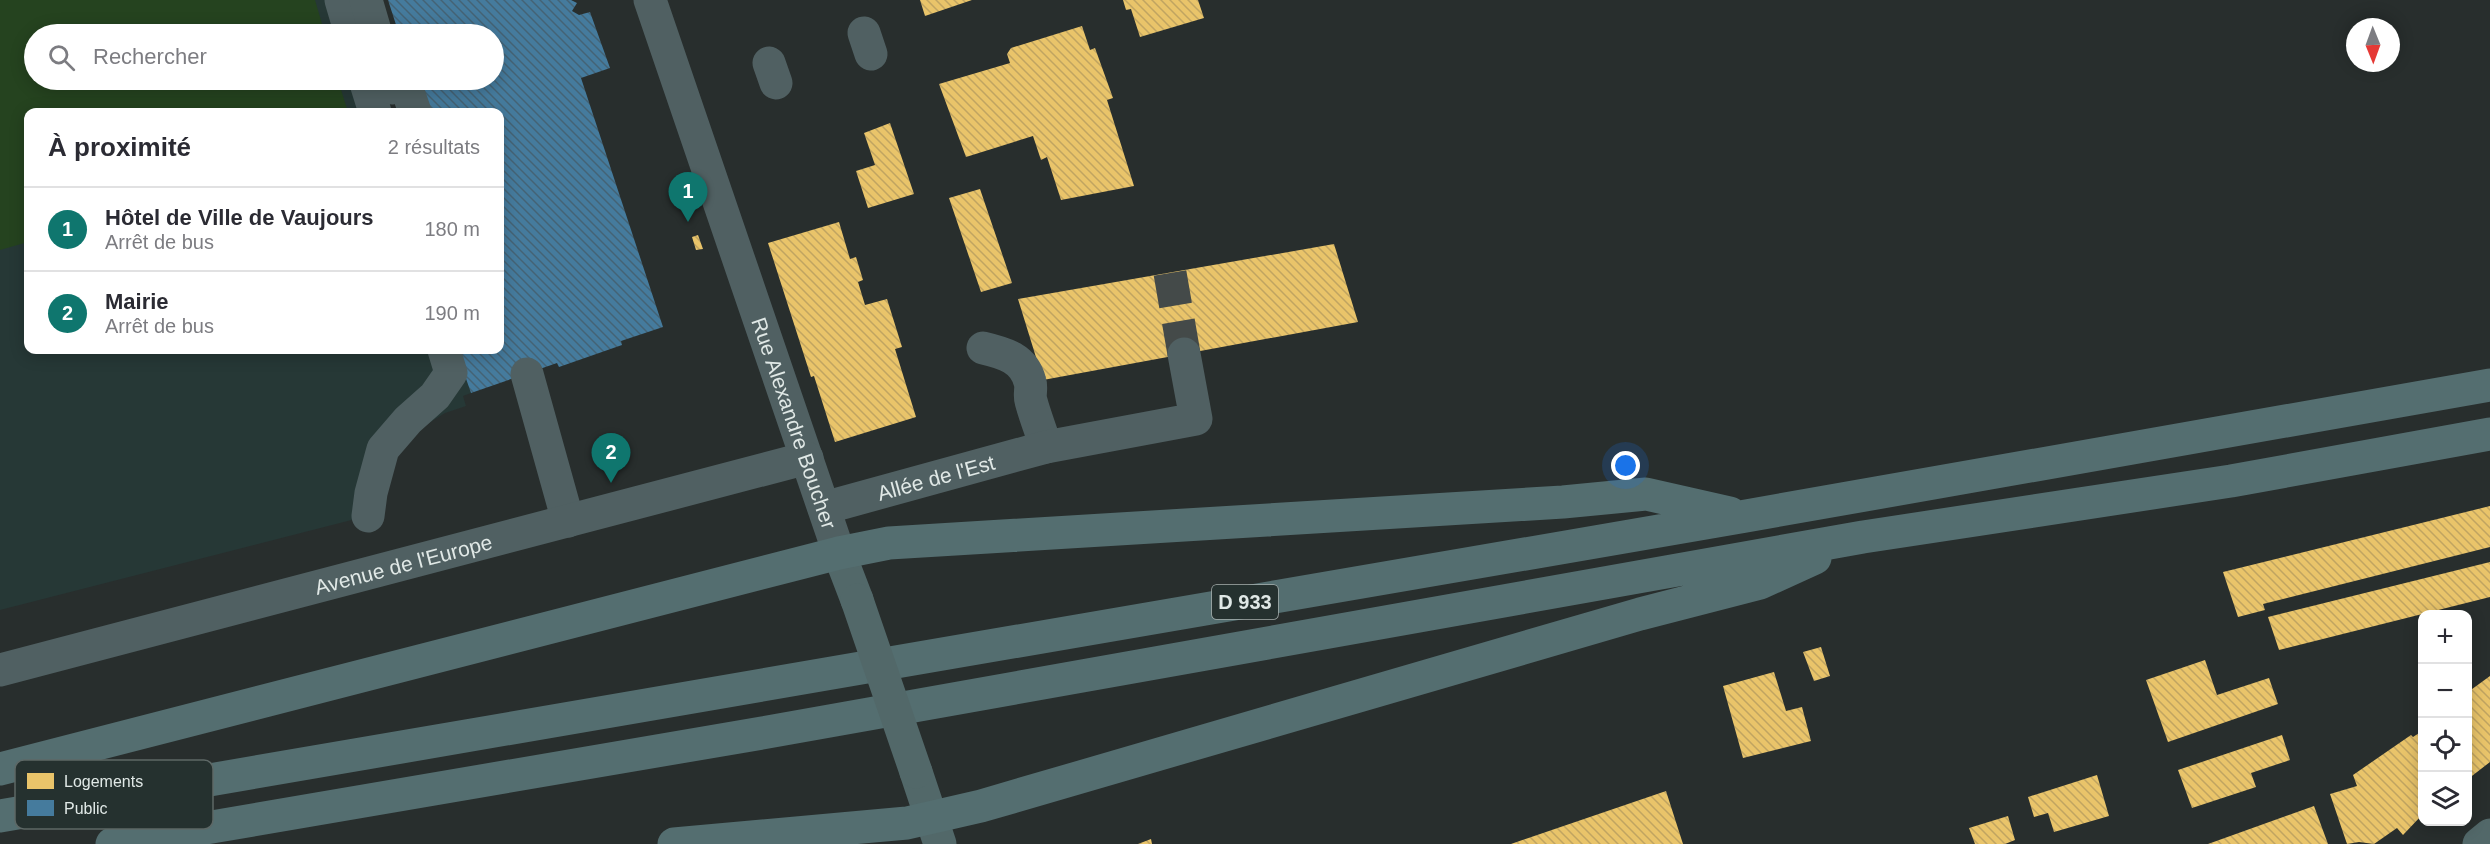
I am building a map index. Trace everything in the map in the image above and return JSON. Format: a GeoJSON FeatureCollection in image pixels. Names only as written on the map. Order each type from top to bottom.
{"type":"FeatureCollection","features":[{"type":"Feature","properties":{"kind":"highway","name":"D 933"},"geometry":{"type":"LineString","coordinates":[[213,779],[1746,516],[2490,385]]}},
{"type":"Feature","properties":{"kind":"highway","name":"D 933"},"geometry":{"type":"LineString","coordinates":[[213,827],[762,733],[1863,537],[2231,481],[2490,434]]}},
{"type":"Feature","properties":{"kind":"highway"},"geometry":{"type":"LineString","coordinates":[[35,760],[839,553],[900,542],[1563,502],[1646,494],[1746,516]]}},
{"type":"Feature","properties":{"kind":"highway"},"geometry":{"type":"LineString","coordinates":[[674,844],[908,823],[936,831],[981,806],[1640,614],[1760,583],[1863,537]]}},
{"type":"Feature","properties":{"kind":"highway"},"geometry":{"type":"LineString","coordinates":[[0,769],[15,765]]}},
{"type":"Feature","properties":{"kind":"highway","name":"D 933"},"geometry":{"type":"LineString","coordinates":[[0,816],[15,813]]}},
{"type":"Feature","properties":{"kind":"highway","name":"D 933"},"geometry":{"type":"LineString","coordinates":[[112,844],[200,829]]}},
{"type":"Feature","properties":{"kind":"main road","name":"Rue Alexandre Boucher"},"geometry":{"type":"LineString","coordinates":[[839,553],[936,831]]}},
{"type":"Feature","properties":{"kind":"main road"},"geometry":{"type":"LineString","coordinates":[[2479,844],[2490,835]]}},
{"type":"Feature","properties":{"kind":"street"},"geometry":{"type":"LineString","coordinates":[[341,0],[348,24]]}},
{"type":"Feature","properties":{"kind":"street"},"geometry":{"type":"LineString","coordinates":[[366,0],[373,24]]}},
{"type":"Feature","properties":{"kind":"street","name":"Rue Alexandre Boucher"},"geometry":{"type":"LineString","coordinates":[[650,0],[839,553]]}},
{"type":"Feature","properties":{"kind":"street"},"geometry":{"type":"LineString","coordinates":[[407,90],[414,108]]}},
{"type":"Feature","properties":{"kind":"street"},"geometry":{"type":"LineString","coordinates":[[983,348],[1018,360],[1025,370],[1031,384],[1030,398],[1046,447]]}},
{"type":"Feature","properties":{"kind":"street"},"geometry":{"type":"LineString","coordinates":[[368,516],[370,493],[383,448],[408,420],[435,396],[451,373],[445,354]]}},
{"type":"Feature","properties":{"kind":"street","name":"Allée de l'Est"},"geometry":{"type":"LineString","coordinates":[[824,508],[1046,447],[1196,419],[1184,354]]}},
{"type":"Feature","properties":{"kind":"street"},"geometry":{"type":"LineString","coordinates":[[527,374],[568,521]]}},
{"type":"Feature","properties":{"kind":"street","name":"Avenue de l'Europe"},"geometry":{"type":"LineString","coordinates":[[0,670],[807,458]]}},
{"type":"Feature","properties":{"kind":"shaded area"},"geometry":{"type":"Polygon","coordinates":[[[0,0],[353,0],[359,24],[24,24],[24,90],[376,90],[380,108],[24,108],[24,354],[457,354],[471,393],[463,396],[466,406],[445,413],[424,426],[396,458],[375,514],[0,610],[0,0]]]}},
{"type":"Feature","properties":{"kind":"green space"},"geometry":{"type":"Polygon","coordinates":[[[0,0],[315,0],[322,24],[24,24],[24,90],[341,90],[347,108],[24,108],[24,243],[0,250],[0,0]]]}},
{"type":"Feature","properties":{"kind":"building: Logements"},"geometry":{"type":"Polygon","coordinates":[[[920,0],[972,0],[925,16],[920,0]]]}},
{"type":"Feature","properties":{"kind":"building: Logements"},"geometry":{"type":"Polygon","coordinates":[[[1123,0],[1198,0],[1204,18],[1140,37],[1131,9],[1126,10],[1123,0]]]}},
{"type":"Feature","properties":{"kind":"building: Logements"},"geometry":{"type":"Polygon","coordinates":[[[1082,26],[1090,50],[1095,48],[1113,98],[1107,100],[1134,186],[1061,200],[1047,157],[1041,160],[1033,136],[966,157],[939,84],[1010,63],[1007,54],[1011,48],[1082,26]]]}},
{"type":"Feature","properties":{"kind":"building: Logements"},"geometry":{"type":"Polygon","coordinates":[[[890,123],[914,194],[868,208],[856,171],[875,165],[864,133],[890,123]]]}},
{"type":"Feature","properties":{"kind":"building: Logements"},"geometry":{"type":"Polygon","coordinates":[[[980,189],[1012,283],[981,292],[949,198],[980,189]]]}},
{"type":"Feature","properties":{"kind":"building: Logements"},"geometry":{"type":"Polygon","coordinates":[[[839,222],[850,259],[856,257],[863,280],[858,282],[865,305],[887,299],[902,347],[895,349],[916,417],[835,442],[814,376],[811,377],[768,243],[839,222]]]}},
{"type":"Feature","properties":{"kind":"building: Logements"},"geometry":{"type":"Polygon","coordinates":[[[698,235],[703,249],[696,250],[692,237],[698,235]]]}},
{"type":"Feature","properties":{"kind":"building: Logements"},"geometry":{"type":"Polygon","coordinates":[[[1334,244],[1358,322],[1043,380],[1018,299],[1334,244]]]}},
{"type":"Feature","properties":{"kind":"building: Logements"},"geometry":{"type":"Polygon","coordinates":[[[2490,506],[2490,547],[2263,604],[2265,610],[2238,617],[2223,572],[2490,506]]]}},
{"type":"Feature","properties":{"kind":"building: Logements"},"geometry":{"type":"Polygon","coordinates":[[[2490,562],[2490,597],[2438,610],[2418,610],[2418,615],[2279,650],[2268,617],[2490,562]]]}},
{"type":"Feature","properties":{"kind":"building: Logements"},"geometry":{"type":"Polygon","coordinates":[[[1821,647],[1830,676],[1814,681],[1803,652],[1821,647]]]}},
{"type":"Feature","properties":{"kind":"building: Logements"},"geometry":{"type":"Polygon","coordinates":[[[2205,660],[2217,695],[2269,678],[2278,704],[2168,742],[2146,680],[2205,660]]]}},
{"type":"Feature","properties":{"kind":"building: Logements"},"geometry":{"type":"Polygon","coordinates":[[[1774,672],[1786,711],[1802,707],[1811,741],[1743,758],[1723,686],[1774,672]]]}},
{"type":"Feature","properties":{"kind":"building: Logements"},"geometry":{"type":"Polygon","coordinates":[[[2490,676],[2490,762],[2472,776],[2472,718],[2472,689],[2490,676]]]}},
{"type":"Feature","properties":{"kind":"building: Logements"},"geometry":{"type":"Polygon","coordinates":[[[2418,734],[2418,819],[2403,835],[2397,828],[2374,844],[2359,842],[2347,844],[2330,794],[2357,786],[2353,775],[2411,735],[2413,737],[2418,734]]]}},
{"type":"Feature","properties":{"kind":"building: Logements"},"geometry":{"type":"Polygon","coordinates":[[[2282,735],[2290,760],[2251,773],[2256,787],[2192,808],[2178,770],[2282,735]]]}},
{"type":"Feature","properties":{"kind":"building: Logements"},"geometry":{"type":"Polygon","coordinates":[[[2097,775],[2109,816],[2054,832],[2048,813],[2034,817],[2028,797],[2097,775]]]}},
{"type":"Feature","properties":{"kind":"building: Logements"},"geometry":{"type":"Polygon","coordinates":[[[1666,791],[1683,844],[1511,844],[1666,791]]]}},
{"type":"Feature","properties":{"kind":"building: Logements"},"geometry":{"type":"Polygon","coordinates":[[[2314,806],[2328,844],[2208,844],[2314,806]]]}},
{"type":"Feature","properties":{"kind":"building: Logements"},"geometry":{"type":"Polygon","coordinates":[[[2008,816],[2015,840],[2005,844],[1975,844],[1969,828],[2008,816]]]}},
{"type":"Feature","properties":{"kind":"building: Logements"},"geometry":{"type":"Polygon","coordinates":[[[1151,839],[1152,844],[1138,844],[1151,839]]]}},
{"type":"Feature","properties":{"kind":"building: Public"},"geometry":{"type":"Polygon","coordinates":[[[388,0],[571,0],[577,3],[572,11],[579,15],[590,12],[610,68],[581,78],[663,327],[621,341],[622,345],[559,367],[557,363],[471,393],[457,354],[504,354],[504,108],[422,108],[421,90],[504,90],[504,24],[396,24],[388,0]]]}},
{"type":"Feature","properties":{"kind":"tunnel"},"geometry":{"type":"LineString","coordinates":[[1170,273],[1184,354]]}},
{"type":"Feature","properties":{"kind":"place","name":"Hôtel de Ville de Vaujours"},"geometry":{"type":"Point","coordinates":[688,222]}},
{"type":"Feature","properties":{"kind":"place","name":"Mairie"},"geometry":{"type":"Point","coordinates":[611,483]}}]}
